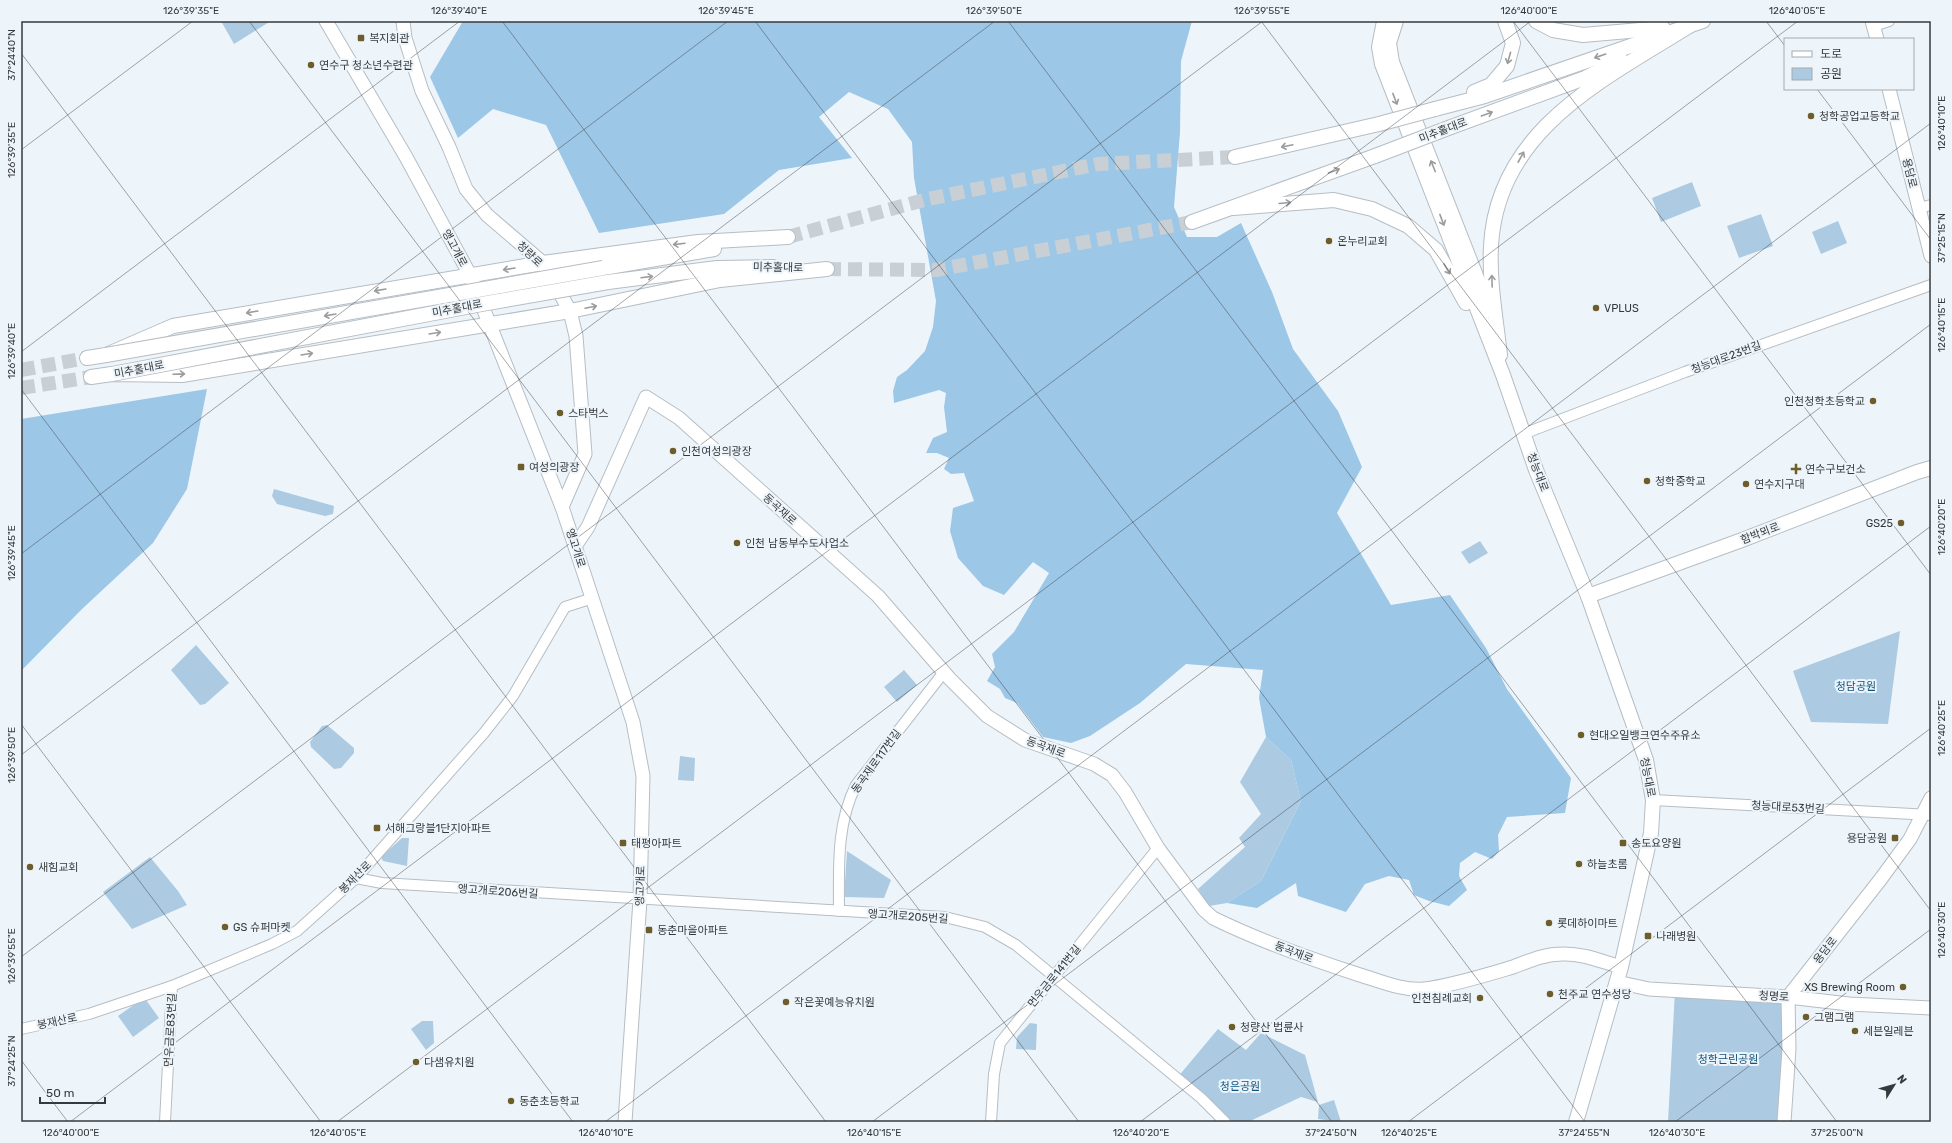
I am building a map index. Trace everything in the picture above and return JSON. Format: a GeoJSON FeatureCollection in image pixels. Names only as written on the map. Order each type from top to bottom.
{"type":"FeatureCollection","features":[{"type":"Feature","properties":{"kind":"main road"},"geometry":{"type":"LineString","coordinates":[[1384,21],[1379,47],[1382,64],[1503,375]]}},
{"type":"Feature","properties":{"kind":"main road"},"geometry":{"type":"LineString","coordinates":[[1396,21],[1389,43],[1392,62],[1482,292],[1503,375]]}},
{"type":"Feature","properties":{"kind":"main road"},"geometry":{"type":"LineString","coordinates":[[1435,109],[1490,85],[1507,66],[1513,43],[1505,21]]}},
{"type":"Feature","properties":{"kind":"main road"},"geometry":{"type":"LineString","coordinates":[[1536,21],[1553,30],[1583,35],[1689,26]]}},
{"type":"Feature","properties":{"kind":"main road","name":"미추홀대로"},"geometry":{"type":"LineString","coordinates":[[1235,157],[1379,124],[1485,96],[1703,21]]}},
{"type":"Feature","properties":{"kind":"main road"},"geometry":{"type":"LineString","coordinates":[[1503,375],[1492,296],[1490,246],[1498,200],[1522,152],[1542,129],[1570,103],[1689,26]]}},
{"type":"Feature","properties":{"kind":"main road","name":"미추홀대로"},"geometry":{"type":"LineString","coordinates":[[1192,222],[1585,78],[1689,26]]}},
{"type":"Feature","properties":{"kind":"main road"},"geometry":{"type":"LineString","coordinates":[[1233,208],[1334,200],[1372,209],[1408,226],[1436,250],[1483,332],[1503,375]]}},
{"type":"Feature","properties":{"kind":"main road","name":"미추홀대로"},"geometry":{"type":"LineString","coordinates":[[87,358],[788,237],[698,242],[543,263]]}},
{"type":"Feature","properties":{"kind":"main road"},"geometry":{"type":"LineString","coordinates":[[106,355],[173,326],[543,263]]}},
{"type":"Feature","properties":{"kind":"main road","name":"미추홀대로"},"geometry":{"type":"LineString","coordinates":[[91,377],[474,305],[608,282],[741,266],[827,268],[720,280],[570,311]]}},
{"type":"Feature","properties":{"kind":"main road"},"geometry":{"type":"LineString","coordinates":[[112,374],[182,375],[570,311]]}},
{"type":"Feature","properties":{"kind":"main road","name":"청능대로"},"geometry":{"type":"LineString","coordinates":[[1503,375],[1523,434],[1588,596],[1646,760],[1653,800],[1651,832],[1621,967],[1576,1122]]}},
{"type":"Feature","properties":{"kind":"main road","name":"함박뫼로"},"geometry":{"type":"LineString","coordinates":[[1588,596],[1742,540],[1917,472],[1931,468]]}},
{"type":"Feature","properties":{"kind":"street","name":"앵고개로"},"geometry":{"type":"LineString","coordinates":[[326,21],[406,157],[470,275],[562,507],[633,722],[643,776],[640,900],[626,1122]]}},
{"type":"Feature","properties":{"kind":"street","name":"청량로"},"geometry":{"type":"LineString","coordinates":[[402,21],[405,38],[422,91],[449,147],[466,190],[487,215],[543,263],[570,311],[576,336],[585,454],[562,507]]}},
{"type":"Feature","properties":{"kind":"street"},"geometry":{"type":"LineString","coordinates":[[1874,29],[1889,21]]}},
{"type":"Feature","properties":{"kind":"street","name":"용담로"},"geometry":{"type":"LineString","coordinates":[[1889,90],[1925,207],[1931,256]]}},
{"type":"Feature","properties":{"kind":"street","name":"청능대로23번길"},"geometry":{"type":"LineString","coordinates":[[1523,434],[1813,325],[1931,285]]}},
{"type":"Feature","properties":{"kind":"street","name":"동곡재로"},"geometry":{"type":"LineString","coordinates":[[575,546],[588,527],[646,397],[679,418],[878,596],[944,672],[987,716],[1025,740],[1094,764],[1112,774],[1125,792],[1158,848],[1204,910],[1213,918],[1278,946],[1390,985],[1406,988],[1424,989],[1489,973],[1540,957],[1563,954],[1578,955],[1621,967]]}},
{"type":"Feature","properties":{"kind":"street","name":"봉재산로"},"geometry":{"type":"LineString","coordinates":[[21,1029],[89,1014],[172,986],[272,944],[297,931],[356,878],[484,733],[513,696],[565,608],[593,598]]}},
{"type":"Feature","properties":{"kind":"street","name":"동곡재로117번길"},"geometry":{"type":"LineString","coordinates":[[839,911],[839,840],[848,801],[856,785],[944,672]]}},
{"type":"Feature","properties":{"kind":"street","name":"용담로"},"geometry":{"type":"LineString","coordinates":[[1788,997],[1880,880],[1910,839],[1927,815],[1931,798]]}},
{"type":"Feature","properties":{"kind":"street","name":"청능대로53번길"},"geometry":{"type":"LineString","coordinates":[[1653,800],[1927,815]]}},
{"type":"Feature","properties":{"kind":"street","name":"먼우금로141번길"},"geometry":{"type":"LineString","coordinates":[[991,1122],[994,1074],[1000,1043],[1158,848]]}},
{"type":"Feature","properties":{"kind":"street","name":"앵고개로206번길"},"geometry":{"type":"LineString","coordinates":[[356,878],[382,884],[640,900]]}},
{"type":"Feature","properties":{"kind":"street","name":"앵고개로205번길"},"geometry":{"type":"LineString","coordinates":[[640,900],[945,917],[985,927],[1016,945],[1201,1098],[1225,1122]]}},
{"type":"Feature","properties":{"kind":"street","name":"청명로"},"geometry":{"type":"LineString","coordinates":[[1617,982],[1649,989],[1788,997],[1849,1004],[1931,1008]]}},
{"type":"Feature","properties":{"kind":"street","name":"먼우금로83번길"},"geometry":{"type":"LineString","coordinates":[[165,1122],[172,986]]}},
{"type":"Feature","properties":{"kind":"street"},"geometry":{"type":"LineString","coordinates":[[1784,1122],[1788,1048],[1788,997]]}},
{"type":"Feature","properties":{"kind":"green space"},"geometry":{"type":"Polygon","coordinates":[[[221,21],[271,21],[234,44],[221,21]]]}},
{"type":"Feature","properties":{"kind":"green space"},"geometry":{"type":"Polygon","coordinates":[[[1692,182],[1701,206],[1661,222],[1652,198],[1692,182]]]}},
{"type":"Feature","properties":{"kind":"green space"},"geometry":{"type":"Polygon","coordinates":[[[1761,214],[1773,246],[1739,258],[1727,226],[1761,214]]]}},
{"type":"Feature","properties":{"kind":"green space"},"geometry":{"type":"Polygon","coordinates":[[[1838,221],[1847,243],[1821,254],[1812,232],[1838,221]]]}},
{"type":"Feature","properties":{"kind":"green space"},"geometry":{"type":"Polygon","coordinates":[[[274,489],[334,506],[333,514],[325,516],[277,504],[272,496],[274,489]]]}},
{"type":"Feature","properties":{"kind":"green space"},"geometry":{"type":"Polygon","coordinates":[[[1480,541],[1488,553],[1469,564],[1461,552],[1480,541]]]}},
{"type":"Feature","properties":{"kind":"green space","name":"청담공원"},"geometry":{"type":"Polygon","coordinates":[[[1900,631],[1888,724],[1811,722],[1793,671],[1900,631]]]}},
{"type":"Feature","properties":{"kind":"green space"},"geometry":{"type":"Polygon","coordinates":[[[196,645],[229,683],[205,704],[200,705],[171,670],[196,645]]]}},
{"type":"Feature","properties":{"kind":"green space"},"geometry":{"type":"Polygon","coordinates":[[[904,670],[917,685],[897,702],[884,687],[904,670]]]}},
{"type":"Feature","properties":{"kind":"green space"},"geometry":{"type":"Polygon","coordinates":[[[327,725],[354,748],[354,753],[341,768],[334,769],[311,747],[310,742],[322,726],[327,725]]]}},
{"type":"Feature","properties":{"kind":"green space"},"geometry":{"type":"Polygon","coordinates":[[[1266,737],[1291,760],[1301,801],[1261,881],[1227,903],[1209,906],[1198,889],[1245,847],[1239,838],[1261,814],[1240,782],[1266,737]]]}},
{"type":"Feature","properties":{"kind":"green space"},"geometry":{"type":"Polygon","coordinates":[[[680,756],[695,758],[694,781],[678,780],[680,756]]]}},
{"type":"Feature","properties":{"kind":"green space"},"geometry":{"type":"Polygon","coordinates":[[[402,838],[409,838],[407,866],[383,861],[381,857],[402,838]]]}},
{"type":"Feature","properties":{"kind":"green space"},"geometry":{"type":"Polygon","coordinates":[[[847,851],[891,880],[884,898],[844,897],[847,851]]]}},
{"type":"Feature","properties":{"kind":"green space"},"geometry":{"type":"Polygon","coordinates":[[[150,857],[178,891],[187,905],[132,929],[103,892],[150,857]]]}},
{"type":"Feature","properties":{"kind":"green space","name":"청학근린공원"},"geometry":{"type":"Polygon","coordinates":[[[1675,990],[1788,997],[1782,1122],[1668,1122],[1675,990]]]}},
{"type":"Feature","properties":{"kind":"green space"},"geometry":{"type":"Polygon","coordinates":[[[146,1000],[159,1018],[133,1037],[118,1016],[135,1004],[146,1000]]]}},
{"type":"Feature","properties":{"kind":"green space"},"geometry":{"type":"Polygon","coordinates":[[[422,1021],[433,1021],[434,1043],[426,1050],[411,1029],[422,1021]]]}},
{"type":"Feature","properties":{"kind":"green space"},"geometry":{"type":"Polygon","coordinates":[[[1030,1023],[1037,1024],[1036,1050],[1016,1049],[1017,1037],[1030,1023]]]}},
{"type":"Feature","properties":{"kind":"green space","name":"청은공원"},"geometry":{"type":"Polygon","coordinates":[[[1218,1029],[1246,1050],[1261,1033],[1305,1055],[1318,1102],[1301,1097],[1248,1122],[1225,1122],[1177,1078],[1218,1029]]]}},
{"type":"Feature","properties":{"kind":"green space"},"geometry":{"type":"Polygon","coordinates":[[[1334,1100],[1341,1122],[1318,1119],[1319,1105],[1334,1100]]]}},
{"type":"Feature","properties":{"kind":"shaded area"},"geometry":{"type":"Polygon","coordinates":[[[463,21],[1192,21],[1181,61],[1180,132],[1174,207],[1187,237],[1217,237],[1241,223],[1272,292],[1293,349],[1338,411],[1362,467],[1337,513],[1391,605],[1450,595],[1486,648],[1507,689],[1571,778],[1565,813],[1507,817],[1498,835],[1499,851],[1492,859],[1475,852],[1460,863],[1459,876],[1467,890],[1449,906],[1429,901],[1414,895],[1409,880],[1389,876],[1365,884],[1346,912],[1298,896],[1296,883],[1257,908],[1227,903],[1261,881],[1301,801],[1291,760],[1266,737],[1259,698],[1263,670],[1186,664],[1140,703],[1090,736],[1071,743],[1043,737],[1017,703],[1005,698],[1000,689],[987,681],[995,667],[992,654],[1014,632],[1049,573],[1033,562],[1004,595],[983,586],[958,558],[950,531],[953,508],[974,501],[964,473],[951,474],[944,469],[949,458],[937,453],[926,453],[933,438],[947,432],[944,407],[946,393],[939,390],[894,403],[893,391],[897,377],[907,370],[925,351],[933,327],[936,301],[914,178],[912,142],[888,109],[849,92],[819,117],[852,158],[779,170],[724,214],[599,233],[546,125],[493,109],[458,138],[430,77],[463,21]]]}},
{"type":"Feature","properties":{"kind":"shaded area"},"geometry":{"type":"Polygon","coordinates":[[[207,389],[187,489],[153,543],[82,609],[21,671],[21,419],[207,389]]]}},
{"type":"Feature","properties":{"kind":"tunnel"},"geometry":{"type":"LineString","coordinates":[[788,237],[928,199],[1098,164],[1235,157]]}},
{"type":"Feature","properties":{"kind":"tunnel"},"geometry":{"type":"LineString","coordinates":[[827,269],[936,270],[1192,222]]}},
{"type":"Feature","properties":{"kind":"tunnel"},"geometry":{"type":"LineString","coordinates":[[21,370],[87,358]]}},
{"type":"Feature","properties":{"kind":"tunnel"},"geometry":{"type":"LineString","coordinates":[[21,388],[91,377]]}},
{"type":"Feature","properties":{"kind":"place","name":"복지회관"},"geometry":{"type":"Point","coordinates":[361,38]}},
{"type":"Feature","properties":{"kind":"place","name":"연수구 청소년수련관"},"geometry":{"type":"Point","coordinates":[311,65]}},
{"type":"Feature","properties":{"kind":"place","name":"청학공업고등학교"},"geometry":{"type":"Point","coordinates":[1811,116]}},
{"type":"Feature","properties":{"kind":"place","name":"온누리교회"},"geometry":{"type":"Point","coordinates":[1329,241]}},
{"type":"Feature","properties":{"kind":"place","name":"VPLUS"},"geometry":{"type":"Point","coordinates":[1596,308]}},
{"type":"Feature","properties":{"kind":"place","name":"인천청학초등학교"},"geometry":{"type":"Point","coordinates":[1873,401]}},
{"type":"Feature","properties":{"kind":"place","name":"스타벅스"},"geometry":{"type":"Point","coordinates":[560,413]}},
{"type":"Feature","properties":{"kind":"place","name":"인천여성의광장"},"geometry":{"type":"Point","coordinates":[673,451]}},
{"type":"Feature","properties":{"kind":"place","name":"여성의광장"},"geometry":{"type":"Point","coordinates":[521,467]}},
{"type":"Feature","properties":{"kind":"place","name":"연수구보건소"},"geometry":{"type":"Point","coordinates":[1796,469]}},
{"type":"Feature","properties":{"kind":"place","name":"청학중학교"},"geometry":{"type":"Point","coordinates":[1647,481]}},
{"type":"Feature","properties":{"kind":"place","name":"연수지구대"},"geometry":{"type":"Point","coordinates":[1746,484]}},
{"type":"Feature","properties":{"kind":"place","name":"GS25"},"geometry":{"type":"Point","coordinates":[1901,523]}},
{"type":"Feature","properties":{"kind":"place","name":"인천 남동부수도사업소"},"geometry":{"type":"Point","coordinates":[737,543]}},
{"type":"Feature","properties":{"kind":"place","name":"현대오일뱅크연수주유소"},"geometry":{"type":"Point","coordinates":[1581,735]}},
{"type":"Feature","properties":{"kind":"place","name":"서해그랑블1단지아파트"},"geometry":{"type":"Point","coordinates":[377,828]}},
{"type":"Feature","properties":{"kind":"place","name":"용담공원"},"geometry":{"type":"Point","coordinates":[1895,838]}},
{"type":"Feature","properties":{"kind":"place","name":"태평아파트"},"geometry":{"type":"Point","coordinates":[623,843]}},
{"type":"Feature","properties":{"kind":"place","name":"송도요양원"},"geometry":{"type":"Point","coordinates":[1623,843]}},
{"type":"Feature","properties":{"kind":"place","name":"하늘초롬"},"geometry":{"type":"Point","coordinates":[1579,864]}},
{"type":"Feature","properties":{"kind":"place","name":"새힘교회"},"geometry":{"type":"Point","coordinates":[30,867]}},
{"type":"Feature","properties":{"kind":"place","name":"롯데하이마트"},"geometry":{"type":"Point","coordinates":[1549,923]}},
{"type":"Feature","properties":{"kind":"place","name":"GS 슈퍼마켓"},"geometry":{"type":"Point","coordinates":[225,927]}},
{"type":"Feature","properties":{"kind":"place","name":"동춘마을아파트"},"geometry":{"type":"Point","coordinates":[649,930]}},
{"type":"Feature","properties":{"kind":"place","name":"나래병원"},"geometry":{"type":"Point","coordinates":[1648,936]}},
{"type":"Feature","properties":{"kind":"place","name":"XS Brewing Room"},"geometry":{"type":"Point","coordinates":[1903,987]}},
{"type":"Feature","properties":{"kind":"place","name":"천주교 연수성당"},"geometry":{"type":"Point","coordinates":[1550,994]}},
{"type":"Feature","properties":{"kind":"place","name":"인천침례교회"},"geometry":{"type":"Point","coordinates":[1480,998]}},
{"type":"Feature","properties":{"kind":"place","name":"작은꽃예능유치원"},"geometry":{"type":"Point","coordinates":[786,1002]}},
{"type":"Feature","properties":{"kind":"place","name":"그램그램"},"geometry":{"type":"Point","coordinates":[1806,1017]}},
{"type":"Feature","properties":{"kind":"place","name":"청량산 법륜사"},"geometry":{"type":"Point","coordinates":[1232,1027]}},
{"type":"Feature","properties":{"kind":"place","name":"세븐일레븐"},"geometry":{"type":"Point","coordinates":[1855,1031]}},
{"type":"Feature","properties":{"kind":"place","name":"다샘유치원"},"geometry":{"type":"Point","coordinates":[416,1062]}},
{"type":"Feature","properties":{"kind":"place","name":"동춘초등학교"},"geometry":{"type":"Point","coordinates":[511,1101]}}]}
